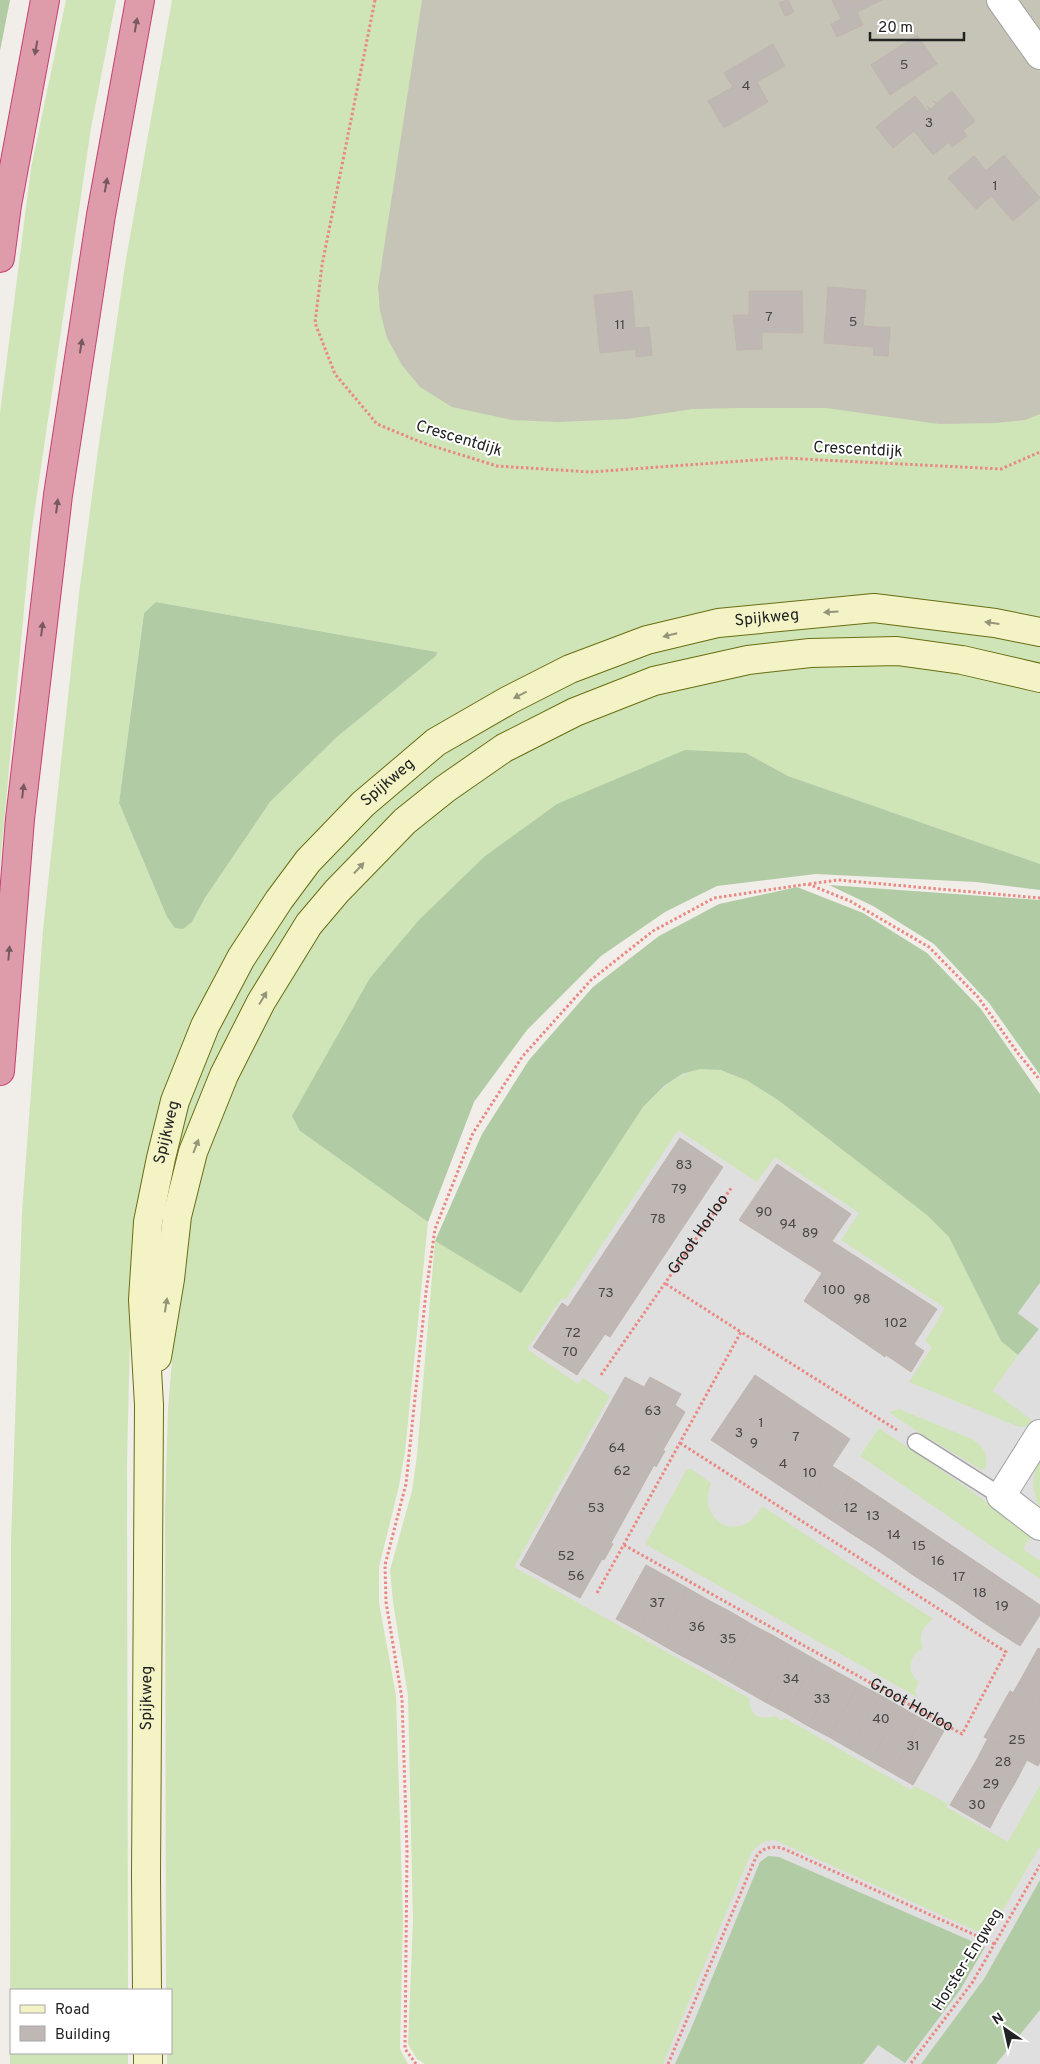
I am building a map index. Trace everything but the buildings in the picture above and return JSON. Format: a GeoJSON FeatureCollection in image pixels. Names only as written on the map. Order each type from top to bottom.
{"type":"FeatureCollection","features":[{"type":"Feature","properties":{"kind":"highway"},"geometry":{"type":"LineString","coordinates":[[0,258],[7,205],[44,0]]}},
{"type":"Feature","properties":{"kind":"highway"},"geometry":{"type":"LineString","coordinates":[[0,1071],[20,819],[58,495],[101,215],[140,0]]}},
{"type":"Feature","properties":{"kind":"main road","name":"Spijkweg"},"geometry":{"type":"LineString","coordinates":[[147,1989],[149,1405],[143,1300],[148,1222],[161,1158],[179,1093],[205,1026],[241,958],[279,900],[308,861],[363,804],[436,742],[509,700],[570,669],[648,640],[718,623],[874,608],[995,623],[1040,632]]}},
{"type":"Feature","properties":{"kind":"main road","name":"Spijkweg"},"geometry":{"type":"LineString","coordinates":[[149,1405],[170,1279],[177,1216],[193,1152],[224,1075],[261,1002],[309,924],[337,891],[405,821],[445,789],[504,748],[575,712],[654,681],[748,660],[810,653],[897,651],[962,660],[1040,678]]}},
{"type":"Feature","properties":{"kind":"street"},"geometry":{"type":"LineString","coordinates":[[1002,0],[1040,55]]}},
{"type":"Feature","properties":{"kind":"street"},"geometry":{"type":"LineString","coordinates":[[1040,1434],[1001,1496],[1040,1526]]}},
{"type":"Feature","properties":{"kind":"lane"},"geometry":{"type":"LineString","coordinates":[[916,1442],[1001,1496]]}},
{"type":"Feature","properties":{"kind":"path","name":"Crescentdijk"},"geometry":{"type":"LineString","coordinates":[[375,0],[322,265],[315,323],[335,374],[377,424],[423,443],[497,466],[590,472],[783,458],[1001,469],[1040,452]]}},
{"type":"Feature","properties":{"kind":"path"},"geometry":{"type":"LineString","coordinates":[[416,2064],[405,2049],[407,1851],[402,1699],[386,1602],[385,1565],[406,1484],[426,1292],[435,1229],[473,1133],[522,1057],[591,980],[653,931],[714,898],[838,880],[1040,898]]}},
{"type":"Feature","properties":{"kind":"path"},"geometry":{"type":"LineString","coordinates":[[808,884],[850,901],[929,947],[978,997],[1017,1052],[1040,1080]]}},
{"type":"Feature","properties":{"kind":"path","name":"Groot Horloo"},"geometry":{"type":"LineString","coordinates":[[601,1375],[732,1187]]}},
{"type":"Feature","properties":{"kind":"path","name":"Groot Horloo"},"geometry":{"type":"LineString","coordinates":[[666,1284],[916,1442]]}},
{"type":"Feature","properties":{"kind":"path"},"geometry":{"type":"LineString","coordinates":[[598,1593],[741,1332]]}},
{"type":"Feature","properties":{"kind":"path","name":"Groot Horloo"},"geometry":{"type":"LineString","coordinates":[[624,1545],[962,1734],[1006,1652],[680,1443]]}},
{"type":"Feature","properties":{"kind":"path"},"geometry":{"type":"LineString","coordinates":[[668,2064],[756,1856],[760,1851],[768,1848],[782,1848],[995,1944]]}},
{"type":"Feature","properties":{"kind":"path","name":"Horster-Engweg"},"geometry":{"type":"LineString","coordinates":[[911,2063],[972,1983],[1040,1865]]}},
{"type":"Feature","properties":{"kind":"shaded area"},"geometry":{"type":"Polygon","coordinates":[[[412,0],[1040,0],[1040,551],[529,601],[362,338],[412,0]]]}},
{"type":"Feature","properties":{"kind":"shaded area"},"geometry":{"type":"Polygon","coordinates":[[[744,941],[1040,1134],[1040,2064],[625,2064],[441,1585],[457,1345],[744,941]]]}},
{"type":"Feature","properties":{"kind":"shaded area"},"geometry":{"type":"Polygon","coordinates":[[[1040,1283],[1040,1426],[993,1391],[1039,1329],[1018,1313],[1040,1283]]]}},
{"type":"Feature","properties":{"kind":"green space"},"geometry":{"type":"Polygon","coordinates":[[[0,0],[10,0],[0,51],[0,0]]]}},
{"type":"Feature","properties":{"kind":"green space"},"geometry":{"type":"Polygon","coordinates":[[[66,0],[116,0],[91,128],[31,535],[0,866],[0,413],[31,168],[66,0]]]}},
{"type":"Feature","properties":{"kind":"green space"},"geometry":{"type":"Polygon","coordinates":[[[172,0],[422,0],[378,287],[380,311],[387,338],[402,365],[420,387],[452,407],[512,420],[558,422],[627,419],[692,409],[742,408],[826,408],[939,424],[995,423],[1025,420],[1040,414],[1040,621],[768,607],[475,707],[244,932],[133,1273],[127,1462],[128,1989],[10,1989],[11,1541],[22,1212],[43,930],[79,594],[125,265],[172,0]],[[156,602],[144,613],[119,803],[167,917],[175,927],[192,922],[205,898],[270,802],[337,737],[436,656],[437,652],[156,602]]]}},
{"type":"Feature","properties":{"kind":"green space"},"geometry":{"type":"Polygon","coordinates":[[[156,602],[437,652],[436,656],[337,737],[270,802],[205,898],[192,922],[183,929],[175,928],[167,917],[119,803],[144,613],[156,602]]]}},
{"type":"Feature","properties":{"kind":"green space"},"geometry":{"type":"Polygon","coordinates":[[[913,621],[1040,644],[1040,668],[901,642],[541,717],[306,917],[170,1211],[153,1264],[184,1111],[217,1025],[282,910],[367,812],[432,759],[486,722],[588,672],[694,639],[807,622],[913,621]]]}},
{"type":"Feature","properties":{"kind":"green space"},"geometry":{"type":"Polygon","coordinates":[[[921,664],[1040,685],[1040,864],[788,776],[746,753],[300,1131],[428,1222],[405,1452],[399,1486],[379,1567],[379,1603],[396,1695],[403,1920],[400,2049],[408,2064],[167,2064],[167,2054],[172,2054],[172,1989],[166,1989],[165,1508],[168,1409],[176,1310],[181,1254],[209,1138],[255,1030],[315,937],[372,867],[480,775],[589,720],[691,681],[772,666],[921,664]]]}},
{"type":"Feature","properties":{"kind":"green space"},"geometry":{"type":"Polygon","coordinates":[[[685,750],[746,753],[788,776],[1040,864],[1040,890],[976,882],[816,874],[717,886],[665,912],[601,956],[527,1030],[474,1102],[428,1222],[300,1131],[292,1116],[370,978],[419,920],[484,857],[557,804],[685,750]]]}},
{"type":"Feature","properties":{"kind":"green space"},"geometry":{"type":"Polygon","coordinates":[[[829,885],[1040,900],[1040,1075],[989,1003],[934,944],[873,906],[829,885]]]}},
{"type":"Feature","properties":{"kind":"green space"},"geometry":{"type":"Polygon","coordinates":[[[797,887],[863,913],[927,953],[981,1009],[1040,1094],[1040,1283],[1018,1313],[1039,1329],[1018,1355],[1001,1341],[949,1237],[927,1215],[778,1100],[748,1081],[721,1070],[700,1069],[682,1074],[664,1086],[643,1107],[521,1293],[435,1241],[482,1134],[529,1060],[593,987],[659,936],[719,904],[797,887]]]}},
{"type":"Feature","properties":{"kind":"green space"},"geometry":{"type":"Polygon","coordinates":[[[700,1069],[721,1070],[748,1081],[778,1100],[927,1215],[949,1236],[1001,1341],[1018,1355],[993,1391],[1035,1422],[1031,1426],[1019,1427],[909,1382],[932,1347],[925,1341],[945,1308],[841,1240],[859,1213],[775,1157],[757,1182],[678,1130],[565,1300],[562,1298],[527,1349],[578,1384],[583,1378],[610,1396],[514,1567],[749,1698],[752,1710],[757,1716],[777,1716],[780,1721],[785,1718],[911,1790],[915,1786],[948,1804],[946,1807],[1008,1842],[1040,1785],[1040,1846],[996,1922],[990,1937],[775,1840],[764,1842],[751,1853],[663,2064],[425,2064],[417,2059],[408,2044],[413,1920],[408,1696],[393,1602],[390,1570],[412,1491],[417,1455],[435,1241],[521,1292],[643,1107],[669,1084],[700,1069]]]}},
{"type":"Feature","properties":{"kind":"green space"},"geometry":{"type":"Polygon","coordinates":[[[899,1409],[972,1439],[984,1450],[986,1467],[982,1470],[918,1432],[889,1412],[899,1409]]]}},
{"type":"Feature","properties":{"kind":"green space"},"geometry":{"type":"Polygon","coordinates":[[[879,1428],[1032,1535],[1023,1549],[1040,1561],[1040,1579],[860,1456],[879,1428]]]}},
{"type":"Feature","properties":{"kind":"green space"},"geometry":{"type":"Polygon","coordinates":[[[1040,1457],[1040,1508],[1033,1482],[1040,1457]]]}},
{"type":"Feature","properties":{"kind":"green space"},"geometry":{"type":"Polygon","coordinates":[[[687,1469],[691,1469],[711,1483],[708,1497],[710,1509],[715,1519],[723,1524],[733,1527],[744,1525],[754,1518],[762,1506],[933,1619],[922,1632],[923,1648],[915,1655],[911,1664],[912,1674],[919,1682],[915,1691],[917,1697],[645,1544],[687,1469]]]}},
{"type":"Feature","properties":{"kind":"green space"},"geometry":{"type":"Polygon","coordinates":[[[768,1856],[779,1857],[985,1947],[960,1990],[905,2063],[878,2045],[863,2064],[675,2064],[760,1862],[768,1856]]]}},
{"type":"Feature","properties":{"kind":"green space"},"geometry":{"type":"Polygon","coordinates":[[[1040,1880],[1040,2010],[996,2064],[921,2064],[984,1979],[1040,1880]]]}},
{"type":"Feature","properties":{"kind":"green space"},"geometry":{"type":"Polygon","coordinates":[[[10,2054],[128,2054],[128,2064],[10,2064],[10,2054]]]}}]}
